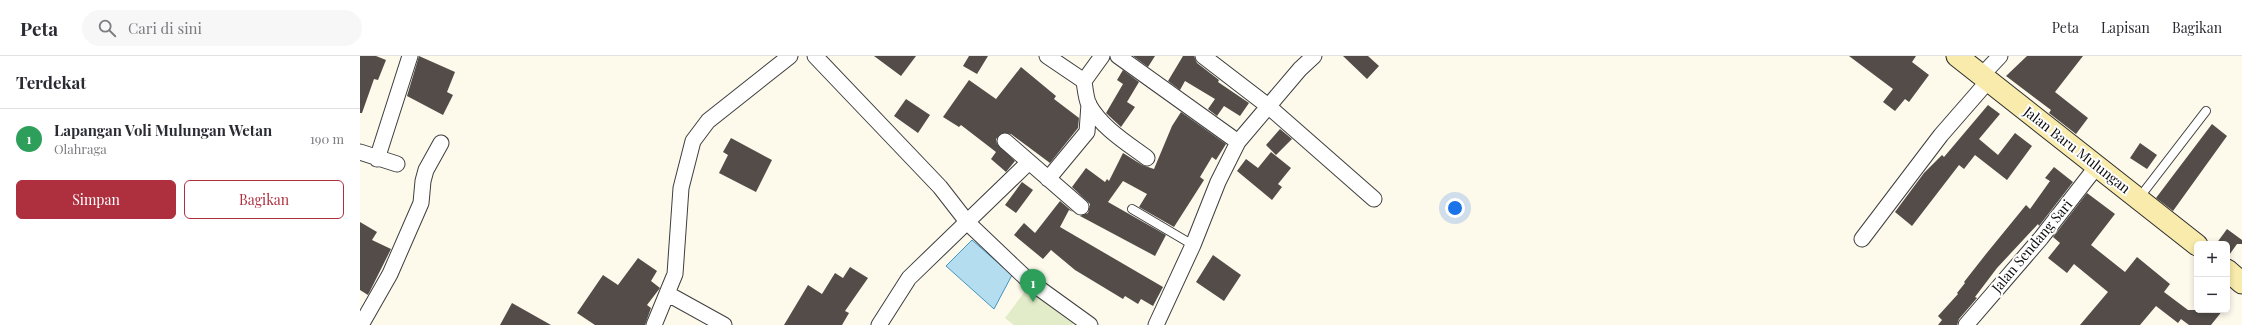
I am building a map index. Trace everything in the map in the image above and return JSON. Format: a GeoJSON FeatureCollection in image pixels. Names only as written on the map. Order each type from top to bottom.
{"type":"FeatureCollection","features":[{"type":"Feature","properties":{"kind":"main road","name":"Jalan Baru Mulungan"},"geometry":{"type":"LineString","coordinates":[[1957,56],[1986,77],[2194,243]]}},
{"type":"Feature","properties":{"kind":"main road"},"geometry":{"type":"LineString","coordinates":[[2230,272],[2242,282]]}},
{"type":"Feature","properties":{"kind":"street"},"geometry":{"type":"LineString","coordinates":[[377,159],[410,56]]}},
{"type":"Feature","properties":{"kind":"street"},"geometry":{"type":"LineString","coordinates":[[654,325],[675,274],[681,188],[693,141],[708,121],[790,56]]}},
{"type":"Feature","properties":{"kind":"street"},"geometry":{"type":"LineString","coordinates":[[815,56],[940,187],[968,223],[1029,281],[1090,325]]}},
{"type":"Feature","properties":{"kind":"street"},"geometry":{"type":"LineString","coordinates":[[1048,56],[1084,81],[1089,104],[1087,132],[1048,179]]}},
{"type":"Feature","properties":{"kind":"street"},"geometry":{"type":"LineString","coordinates":[[1084,81],[1102,56]]}},
{"type":"Feature","properties":{"kind":"street"},"geometry":{"type":"LineString","coordinates":[[1118,56],[1238,142]]}},
{"type":"Feature","properties":{"kind":"street"},"geometry":{"type":"LineString","coordinates":[[1203,56],[1268,106],[1374,200]]}},
{"type":"Feature","properties":{"kind":"street"},"geometry":{"type":"LineString","coordinates":[[1163,323],[1218,182],[1238,142],[1300,69],[1314,56]]}},
{"type":"Feature","properties":{"kind":"street"},"geometry":{"type":"LineString","coordinates":[[1862,239],[1986,77],[2000,56]]}},
{"type":"Feature","properties":{"kind":"street"},"geometry":{"type":"LineString","coordinates":[[1089,104],[1111,130],[1147,158]]}},
{"type":"Feature","properties":{"kind":"street"},"geometry":{"type":"LineString","coordinates":[[1005,141],[1081,208]]}},
{"type":"Feature","properties":{"kind":"street"},"geometry":{"type":"LineString","coordinates":[[361,325],[390,274],[422,203],[423,181],[426,170],[441,143]]}},
{"type":"Feature","properties":{"kind":"street"},"geometry":{"type":"LineString","coordinates":[[360,152],[377,159],[397,164]]}},
{"type":"Feature","properties":{"kind":"street"},"geometry":{"type":"LineString","coordinates":[[879,325],[909,278],[968,223],[1029,162]]}},
{"type":"Feature","properties":{"kind":"street","name":"Jalan Sendang Sari"},"geometry":{"type":"LineString","coordinates":[[1966,325],[2041,238],[2097,166]]}},
{"type":"Feature","properties":{"kind":"street"},"geometry":{"type":"LineString","coordinates":[[668,294],[724,325]]}},
{"type":"Feature","properties":{"kind":"lane"},"geometry":{"type":"LineString","coordinates":[[2139,198],[2206,111]]}},
{"type":"Feature","properties":{"kind":"lane"},"geometry":{"type":"LineString","coordinates":[[1132,209],[1193,245]]}},
{"type":"Feature","properties":{"kind":"green space"},"geometry":{"type":"Polygon","coordinates":[[[1029,286],[1074,323],[1072,325],[1014,325],[1005,318],[1029,286]]]}},
{"type":"Feature","properties":{"kind":"water"},"geometry":{"type":"Polygon","coordinates":[[[972,240],[1012,275],[994,309],[946,266],[972,240]]]}},
{"type":"Feature","properties":{"kind":"building"},"geometry":{"type":"Polygon","coordinates":[[[360,56],[376,56],[386,60],[378,80],[374,79],[362,113],[360,113],[360,56]]]}},
{"type":"Feature","properties":{"kind":"building"},"geometry":{"type":"Polygon","coordinates":[[[419,56],[455,72],[447,92],[453,95],[443,115],[407,96],[419,56]]]}},
{"type":"Feature","properties":{"kind":"building"},"geometry":{"type":"Polygon","coordinates":[[[874,56],[916,56],[901,76],[874,56]]]}},
{"type":"Feature","properties":{"kind":"building"},"geometry":{"type":"Polygon","coordinates":[[[969,56],[988,56],[977,74],[963,66],[969,56]]]}},
{"type":"Feature","properties":{"kind":"building"},"geometry":{"type":"Polygon","coordinates":[[[1133,56],[1155,56],[1148,67],[1133,56]]]}},
{"type":"Feature","properties":{"kind":"building"},"geometry":{"type":"Polygon","coordinates":[[[1183,56],[1194,56],[1197,63],[1219,80],[1218,82],[1249,103],[1240,116],[1224,106],[1217,116],[1208,109],[1215,99],[1185,81],[1180,90],[1168,81],[1183,56]]]}},
{"type":"Feature","properties":{"kind":"building"},"geometry":{"type":"Polygon","coordinates":[[[1343,56],[1368,56],[1379,66],[1367,79],[1343,56]]]}},
{"type":"Feature","properties":{"kind":"building"},"geometry":{"type":"Polygon","coordinates":[[[1849,56],[1916,56],[1912,62],[1929,75],[1909,102],[1905,99],[1895,111],[1883,102],[1893,89],[1849,56]]]}},
{"type":"Feature","properties":{"kind":"building"},"geometry":{"type":"Polygon","coordinates":[[[2027,56],[2083,56],[2055,92],[2088,118],[2076,134],[2049,113],[2051,110],[2006,76],[2027,56]]]}},
{"type":"Feature","properties":{"kind":"building"},"geometry":{"type":"Polygon","coordinates":[[[1021,67],[1056,96],[1054,99],[1079,118],[1078,128],[1050,163],[1011,134],[1002,133],[996,139],[997,144],[1015,161],[1006,172],[991,159],[996,152],[961,125],[959,127],[943,117],[969,80],[996,99],[1021,67]]]}},
{"type":"Feature","properties":{"kind":"building"},"geometry":{"type":"Polygon","coordinates":[[[1123,70],[1139,82],[1127,102],[1135,107],[1121,127],[1106,113],[1123,84],[1117,80],[1123,70]]]}},
{"type":"Feature","properties":{"kind":"building"},"geometry":{"type":"Polygon","coordinates":[[[906,99],[930,115],[918,133],[894,116],[906,99]]]}},
{"type":"Feature","properties":{"kind":"building"},"geometry":{"type":"Polygon","coordinates":[[[1988,105],[2000,114],[1979,139],[1998,155],[2015,133],[2032,146],[2007,180],[1975,155],[1964,169],[1959,165],[1912,226],[1895,212],[1924,173],[1942,155],[1944,157],[1988,105]]]}},
{"type":"Feature","properties":{"kind":"building"},"geometry":{"type":"Polygon","coordinates":[[[1181,112],[1226,144],[1216,160],[1212,157],[1200,177],[1204,180],[1174,227],[1139,207],[1147,194],[1123,181],[1108,202],[1166,235],[1155,256],[1080,216],[1088,213],[1090,204],[1072,187],[1086,168],[1105,182],[1107,179],[1109,181],[1123,153],[1142,165],[1154,169],[1172,126],[1181,112]]]}},
{"type":"Feature","properties":{"kind":"building"},"geometry":{"type":"Polygon","coordinates":[[[2212,124],[2227,136],[2173,211],[2156,198],[2212,124]]]}},
{"type":"Feature","properties":{"kind":"building"},"geometry":{"type":"Polygon","coordinates":[[[1280,129],[1292,139],[1276,155],[1266,145],[1280,129]]]}},
{"type":"Feature","properties":{"kind":"building"},"geometry":{"type":"Polygon","coordinates":[[[731,138],[772,160],[756,192],[719,173],[728,155],[723,152],[731,138]]]}},
{"type":"Feature","properties":{"kind":"building"},"geometry":{"type":"Polygon","coordinates":[[[2140,143],[2157,155],[2147,169],[2130,158],[2140,143]]]}},
{"type":"Feature","properties":{"kind":"building"},"geometry":{"type":"Polygon","coordinates":[[[1271,152],[1291,168],[1278,184],[1282,187],[1272,200],[1237,171],[1246,159],[1258,168],[1271,152]]]}},
{"type":"Feature","properties":{"kind":"building"},"geometry":{"type":"Polygon","coordinates":[[[2054,167],[2073,182],[2039,226],[2038,224],[1997,268],[1975,297],[1977,298],[1959,319],[1957,325],[1938,325],[1942,320],[1938,316],[1958,294],[1957,293],[1965,283],[1964,282],[1986,254],[2026,205],[2030,209],[2050,181],[2045,178],[2054,167]]]}},
{"type":"Feature","properties":{"kind":"building"},"geometry":{"type":"Polygon","coordinates":[[[1022,182],[1033,190],[1016,213],[1005,205],[1022,182]]]}},
{"type":"Feature","properties":{"kind":"building"},"geometry":{"type":"Polygon","coordinates":[[[2087,193],[2115,214],[2091,245],[2125,272],[2137,257],[2170,284],[2164,292],[2188,310],[2194,310],[2194,313],[2221,313],[2211,325],[2189,325],[2181,319],[2178,323],[2156,306],[2140,325],[2080,325],[2108,292],[2074,264],[2067,273],[2048,258],[2060,243],[2053,237],[2087,193]]]}},
{"type":"Feature","properties":{"kind":"building"},"geometry":{"type":"Polygon","coordinates":[[[1060,201],[1073,212],[1069,210],[1060,227],[1163,287],[1153,306],[1141,299],[1138,304],[1125,296],[1123,299],[1075,270],[1051,250],[1043,259],[1014,235],[1024,223],[1035,233],[1060,201]]]}},
{"type":"Feature","properties":{"kind":"building"},"geometry":{"type":"Polygon","coordinates":[[[360,222],[377,232],[372,240],[391,249],[368,295],[360,290],[360,222]]]}},
{"type":"Feature","properties":{"kind":"building"},"geometry":{"type":"Polygon","coordinates":[[[2227,229],[2242,240],[2242,244],[2237,244],[2230,254],[2230,241],[2218,241],[2227,229]]]}},
{"type":"Feature","properties":{"kind":"building"},"geometry":{"type":"Polygon","coordinates":[[[1213,255],[1241,275],[1224,301],[1196,282],[1213,255]]]}},
{"type":"Feature","properties":{"kind":"building"},"geometry":{"type":"Polygon","coordinates":[[[638,258],[657,271],[651,281],[660,288],[647,305],[651,308],[645,325],[595,325],[577,313],[603,275],[618,285],[638,258]]]}},
{"type":"Feature","properties":{"kind":"building"},"geometry":{"type":"Polygon","coordinates":[[[850,267],[868,278],[845,311],[849,313],[842,325],[784,325],[808,285],[822,294],[835,273],[843,278],[850,267]]]}},
{"type":"Feature","properties":{"kind":"building"},"geometry":{"type":"Polygon","coordinates":[[[512,303],[551,325],[500,325],[512,303]]]}},
{"type":"Feature","properties":{"kind":"place","name":"Lapangan Voli Mulungan Wetan"},"geometry":{"type":"Point","coordinates":[1033,302]}}]}
